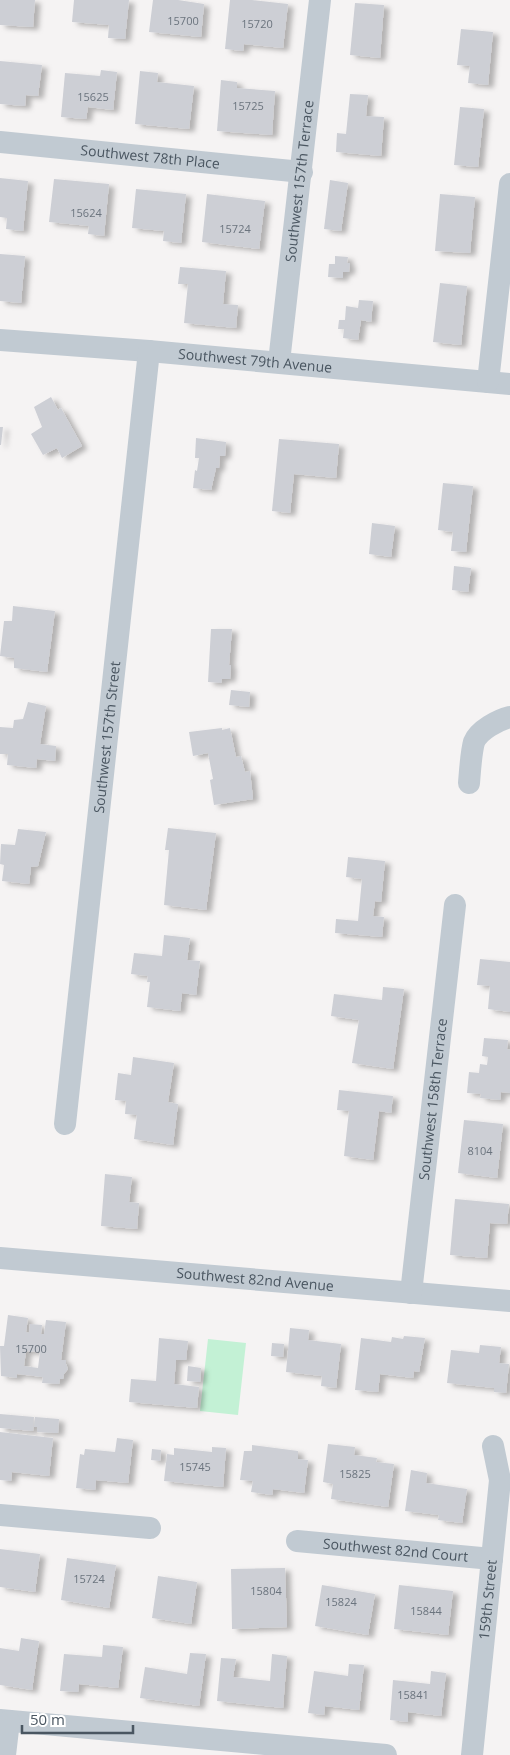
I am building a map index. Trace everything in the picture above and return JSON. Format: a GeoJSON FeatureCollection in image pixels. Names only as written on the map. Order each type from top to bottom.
{"type":"FeatureCollection","features":[{"type":"Feature","properties":{"kind":"street","name":"Southwest 157th Terrace"},"geometry":{"type":"LineString","coordinates":[[279,362],[320,0]]}},
{"type":"Feature","properties":{"kind":"street","name":"Southwest 78th Place"},"geometry":{"type":"LineString","coordinates":[[0,142],[302,172]]}},
{"type":"Feature","properties":{"kind":"street"},"geometry":{"type":"LineString","coordinates":[[499,383],[510,184]]}},
{"type":"Feature","properties":{"kind":"street","name":"Southwest 79th Avenue"},"geometry":{"type":"LineString","coordinates":[[0,340],[279,362],[499,383]]}},
{"type":"Feature","properties":{"kind":"street","name":"Southwest 157th Street"},"geometry":{"type":"LineString","coordinates":[[65,1124],[149,351]]}},
{"type":"Feature","properties":{"kind":"street"},"geometry":{"type":"LineString","coordinates":[[469,783],[474,742],[481,733],[494,724],[510,717]]}},
{"type":"Feature","properties":{"kind":"street","name":"Southwest 158th Terrace"},"geometry":{"type":"LineString","coordinates":[[411,1293],[455,905]]}},
{"type":"Feature","properties":{"kind":"street","name":"Southwest 82nd Avenue"},"geometry":{"type":"LineString","coordinates":[[0,1258],[510,1301]]}},
{"type":"Feature","properties":{"kind":"street","name":"159th Street"},"geometry":{"type":"LineString","coordinates":[[472,1755],[500,1480],[492,1446]]}},
{"type":"Feature","properties":{"kind":"street"},"geometry":{"type":"LineString","coordinates":[[0,1515],[150,1528]]}},
{"type":"Feature","properties":{"kind":"street","name":"Southwest 82nd Court"},"geometry":{"type":"LineString","coordinates":[[297,1541],[492,1560]]}},
{"type":"Feature","properties":{"kind":"street"},"geometry":{"type":"LineString","coordinates":[[5,1755],[4,1720],[225,1748],[386,1755]]}},
{"type":"Feature","properties":{"kind":"green space"},"geometry":{"type":"Polygon","coordinates":[[[208,1339],[246,1343],[238,1415],[200,1411],[208,1339]]]}},
{"type":"Feature","properties":{"kind":"building"},"geometry":{"type":"Polygon","coordinates":[[[0,0],[35,0],[33,27],[0,25],[0,0]]]}},
{"type":"Feature","properties":{"kind":"building"},"geometry":{"type":"Polygon","coordinates":[[[74,0],[129,0],[125,39],[108,38],[109,25],[72,22],[74,0]]]}},
{"type":"Feature","properties":{"kind":"building"},"geometry":{"type":"Polygon","coordinates":[[[153,0],[178,0],[204,4],[201,37],[149,32],[153,0]]]}},
{"type":"Feature","properties":{"kind":"building"},"geometry":{"type":"Polygon","coordinates":[[[230,0],[252,0],[288,4],[283,48],[244,44],[243,51],[225,49],[230,0]]]}},
{"type":"Feature","properties":{"kind":"building"},"geometry":{"type":"Polygon","coordinates":[[[355,3],[384,5],[380,58],[350,55],[355,3]]]}},
{"type":"Feature","properties":{"kind":"building"},"geometry":{"type":"Polygon","coordinates":[[[461,29],[493,32],[488,85],[468,83],[470,66],[457,65],[461,29]]]}},
{"type":"Feature","properties":{"kind":"building"},"geometry":{"type":"Polygon","coordinates":[[[0,61],[42,65],[38,96],[26,95],[25,106],[0,104],[0,61]]]}},
{"type":"Feature","properties":{"kind":"building"},"geometry":{"type":"Polygon","coordinates":[[[101,70],[117,72],[113,110],[88,107],[86,119],[61,117],[65,73],[100,76],[101,70]]]}},
{"type":"Feature","properties":{"kind":"building"},"geometry":{"type":"Polygon","coordinates":[[[140,71],[158,73],[157,82],[194,86],[189,129],[135,124],[140,71]]]}},
{"type":"Feature","properties":{"kind":"building"},"geometry":{"type":"Polygon","coordinates":[[[221,80],[237,82],[237,88],[275,91],[272,135],[217,131],[221,80]]]}},
{"type":"Feature","properties":{"kind":"building"},"geometry":{"type":"Polygon","coordinates":[[[350,94],[368,95],[366,116],[384,117],[381,156],[336,152],[337,133],[346,134],[350,94]]]}},
{"type":"Feature","properties":{"kind":"building"},"geometry":{"type":"Polygon","coordinates":[[[460,107],[484,109],[478,167],[454,165],[460,107]]]}},
{"type":"Feature","properties":{"kind":"building"},"geometry":{"type":"Polygon","coordinates":[[[0,178],[28,181],[23,231],[6,229],[7,218],[0,217],[0,178]]]}},
{"type":"Feature","properties":{"kind":"building"},"geometry":{"type":"Polygon","coordinates":[[[54,179],[109,184],[104,236],[88,234],[89,226],[49,222],[54,179]]]}},
{"type":"Feature","properties":{"kind":"building"},"geometry":{"type":"Polygon","coordinates":[[[330,180],[348,183],[341,231],[324,229],[330,180]]]}},
{"type":"Feature","properties":{"kind":"building"},"geometry":{"type":"Polygon","coordinates":[[[136,189],[186,194],[181,243],[163,241],[164,231],[132,228],[136,189]]]}},
{"type":"Feature","properties":{"kind":"building"},"geometry":{"type":"Polygon","coordinates":[[[207,194],[265,201],[259,249],[202,242],[207,194]]]}},
{"type":"Feature","properties":{"kind":"building"},"geometry":{"type":"Polygon","coordinates":[[[440,194],[475,197],[470,253],[435,251],[440,194]]]}},
{"type":"Feature","properties":{"kind":"building"},"geometry":{"type":"Polygon","coordinates":[[[0,254],[25,256],[21,303],[0,301],[0,254]]]}},
{"type":"Feature","properties":{"kind":"building"},"geometry":{"type":"Polygon","coordinates":[[[335,256],[348,257],[347,263],[350,263],[349,272],[343,272],[343,278],[328,277],[329,264],[335,264],[335,256]]]}},
{"type":"Feature","properties":{"kind":"building"},"geometry":{"type":"Polygon","coordinates":[[[180,267],[226,271],[223,304],[238,305],[236,328],[184,323],[188,284],[178,284],[180,267]]]}},
{"type":"Feature","properties":{"kind":"building"},"geometry":{"type":"Polygon","coordinates":[[[440,283],[467,286],[461,345],[433,342],[440,283]]]}},
{"type":"Feature","properties":{"kind":"building"},"geometry":{"type":"Polygon","coordinates":[[[359,300],[373,301],[371,322],[361,320],[358,340],[343,338],[344,329],[338,329],[339,320],[345,320],[346,306],[358,308],[359,300]]]}},
{"type":"Feature","properties":{"kind":"building"},"geometry":{"type":"Polygon","coordinates":[[[51,397],[58,410],[61,408],[82,446],[62,458],[57,448],[43,455],[31,434],[42,427],[34,407],[51,397]]]}},
{"type":"Feature","properties":{"kind":"building"},"geometry":{"type":"Polygon","coordinates":[[[0,427],[3,427],[1,445],[0,445],[0,427]]]}},
{"type":"Feature","properties":{"kind":"building"},"geometry":{"type":"Polygon","coordinates":[[[196,438],[226,442],[225,456],[220,456],[219,468],[216,468],[211,490],[193,488],[195,470],[197,471],[199,458],[195,458],[196,438]]]}},
{"type":"Feature","properties":{"kind":"building"},"geometry":{"type":"Polygon","coordinates":[[[279,439],[339,444],[336,478],[294,474],[290,513],[272,511],[279,439]]]}},
{"type":"Feature","properties":{"kind":"building"},"geometry":{"type":"Polygon","coordinates":[[[443,483],[473,486],[466,552],[451,551],[453,532],[438,530],[443,483]]]}},
{"type":"Feature","properties":{"kind":"building"},"geometry":{"type":"Polygon","coordinates":[[[372,523],[395,526],[391,557],[369,554],[372,523]]]}},
{"type":"Feature","properties":{"kind":"building"},"geometry":{"type":"Polygon","coordinates":[[[454,566],[471,568],[468,592],[452,590],[454,566]]]}},
{"type":"Feature","properties":{"kind":"building"},"geometry":{"type":"Polygon","coordinates":[[[13,606],[55,611],[47,672],[14,668],[14,658],[0,656],[4,621],[12,621],[13,606]]]}},
{"type":"Feature","properties":{"kind":"building"},"geometry":{"type":"Polygon","coordinates":[[[211,629],[232,629],[229,665],[231,665],[230,679],[222,679],[221,683],[208,682],[211,629]]]}},
{"type":"Feature","properties":{"kind":"building"},"geometry":{"type":"Polygon","coordinates":[[[231,690],[250,692],[249,707],[229,705],[231,690]]]}},
{"type":"Feature","properties":{"kind":"building"},"geometry":{"type":"Polygon","coordinates":[[[28,702],[46,706],[40,744],[56,746],[55,761],[37,759],[36,768],[7,765],[8,754],[0,754],[0,727],[13,728],[14,720],[23,719],[28,702]]]}},
{"type":"Feature","properties":{"kind":"building"},"geometry":{"type":"Polygon","coordinates":[[[222,728],[222,730],[230,728],[236,757],[241,756],[245,772],[250,771],[253,799],[214,805],[210,780],[213,779],[208,753],[193,756],[189,732],[222,728]]]}},
{"type":"Feature","properties":{"kind":"building"},"geometry":{"type":"Polygon","coordinates":[[[168,828],[216,833],[206,910],[164,905],[169,850],[165,850],[168,828]]]}},
{"type":"Feature","properties":{"kind":"building"},"geometry":{"type":"Polygon","coordinates":[[[18,829],[46,832],[38,866],[31,867],[29,884],[2,881],[4,865],[0,864],[1,844],[15,845],[18,829]]]}},
{"type":"Feature","properties":{"kind":"building"},"geometry":{"type":"Polygon","coordinates":[[[348,857],[385,861],[381,902],[375,901],[373,916],[384,917],[382,937],[335,933],[336,919],[358,921],[362,879],[346,877],[348,857]]]}},
{"type":"Feature","properties":{"kind":"building"},"geometry":{"type":"Polygon","coordinates":[[[164,935],[190,938],[187,960],[200,961],[196,995],[182,993],[180,1011],[147,1007],[150,982],[147,982],[148,976],[131,974],[134,953],[162,956],[164,935]]]}},
{"type":"Feature","properties":{"kind":"building"},"geometry":{"type":"Polygon","coordinates":[[[480,959],[510,962],[510,1012],[488,1009],[490,986],[477,985],[480,959]]]}},
{"type":"Feature","properties":{"kind":"building"},"geometry":{"type":"Polygon","coordinates":[[[383,987],[404,989],[393,1069],[352,1063],[359,1020],[331,1016],[334,994],[382,1000],[383,987]]]}},
{"type":"Feature","properties":{"kind":"building"},"geometry":{"type":"Polygon","coordinates":[[[484,1038],[508,1040],[507,1049],[510,1050],[510,1093],[501,1092],[500,1100],[480,1098],[481,1094],[467,1093],[469,1072],[479,1073],[480,1064],[487,1065],[488,1057],[482,1056],[484,1038]]]}},
{"type":"Feature","properties":{"kind":"building"},"geometry":{"type":"Polygon","coordinates":[[[133,1057],[174,1063],[168,1102],[178,1104],[173,1145],[134,1139],[137,1115],[125,1114],[126,1101],[115,1100],[118,1073],[131,1075],[133,1057]]]}},
{"type":"Feature","properties":{"kind":"building"},"geometry":{"type":"Polygon","coordinates":[[[339,1090],[393,1096],[391,1113],[379,1111],[373,1160],[344,1156],[349,1111],[337,1110],[339,1090]]]}},
{"type":"Feature","properties":{"kind":"building"},"geometry":{"type":"Polygon","coordinates":[[[464,1120],[503,1124],[497,1178],[458,1173],[464,1120]]]}},
{"type":"Feature","properties":{"kind":"building"},"geometry":{"type":"Polygon","coordinates":[[[105,1174],[132,1177],[129,1202],[139,1203],[137,1229],[101,1226],[105,1174]]]}},
{"type":"Feature","properties":{"kind":"building"},"geometry":{"type":"Polygon","coordinates":[[[455,1199],[509,1204],[507,1224],[490,1223],[487,1258],[450,1255],[455,1199]]]}},
{"type":"Feature","properties":{"kind":"building"},"geometry":{"type":"Polygon","coordinates":[[[8,1315],[28,1318],[26,1332],[29,1333],[30,1324],[42,1325],[41,1334],[44,1334],[46,1320],[66,1322],[61,1360],[66,1360],[68,1369],[63,1379],[60,1379],[59,1384],[42,1383],[43,1377],[17,1374],[17,1378],[1,1376],[0,1346],[4,1346],[8,1315]],[[26,1351],[24,1366],[38,1368],[40,1352],[26,1351]]]}},
{"type":"Feature","properties":{"kind":"building"},"geometry":{"type":"Polygon","coordinates":[[[290,1328],[309,1330],[308,1340],[341,1344],[336,1388],[321,1386],[322,1376],[286,1372],[290,1328]]]}},
{"type":"Feature","properties":{"kind":"building"},"geometry":{"type":"Polygon","coordinates":[[[404,1336],[425,1338],[419,1372],[414,1371],[413,1378],[380,1374],[378,1392],[355,1390],[361,1338],[391,1342],[392,1337],[403,1339],[404,1336]]]}},
{"type":"Feature","properties":{"kind":"building"},"geometry":{"type":"Polygon","coordinates":[[[159,1338],[188,1341],[186,1360],[176,1360],[174,1384],[199,1387],[197,1408],[129,1402],[131,1379],[156,1381],[159,1338]]]}},
{"type":"Feature","properties":{"kind":"building"},"geometry":{"type":"Polygon","coordinates":[[[272,1343],[284,1344],[283,1357],[271,1356],[272,1343]]]}},
{"type":"Feature","properties":{"kind":"building"},"geometry":{"type":"Polygon","coordinates":[[[480,1345],[501,1347],[499,1363],[509,1364],[506,1393],[494,1392],[494,1388],[447,1383],[451,1350],[479,1353],[480,1345]]]}},
{"type":"Feature","properties":{"kind":"building"},"geometry":{"type":"Polygon","coordinates":[[[188,1366],[201,1368],[200,1382],[187,1381],[188,1366]]]}},
{"type":"Feature","properties":{"kind":"building"},"geometry":{"type":"Polygon","coordinates":[[[0,1414],[34,1417],[33,1431],[0,1428],[0,1414]]]}},
{"type":"Feature","properties":{"kind":"building"},"geometry":{"type":"Polygon","coordinates":[[[35,1417],[59,1419],[58,1433],[37,1432],[37,1427],[34,1427],[35,1417]]]}},
{"type":"Feature","properties":{"kind":"building"},"geometry":{"type":"Polygon","coordinates":[[[0,1432],[53,1438],[49,1476],[12,1472],[11,1481],[0,1480],[0,1432]]]}},
{"type":"Feature","properties":{"kind":"building"},"geometry":{"type":"Polygon","coordinates":[[[117,1438],[133,1440],[128,1483],[96,1480],[95,1490],[76,1488],[80,1454],[84,1455],[85,1449],[115,1452],[117,1438]]]}},
{"type":"Feature","properties":{"kind":"building"},"geometry":{"type":"Polygon","coordinates":[[[328,1444],[355,1447],[354,1455],[377,1458],[376,1462],[394,1464],[388,1507],[331,1499],[333,1484],[323,1482],[328,1444]]]}},
{"type":"Feature","properties":{"kind":"building"},"geometry":{"type":"Polygon","coordinates":[[[252,1445],[298,1451],[298,1459],[308,1460],[304,1493],[273,1489],[272,1495],[251,1492],[253,1481],[240,1480],[244,1451],[252,1451],[252,1445]]]}},
{"type":"Feature","properties":{"kind":"building"},"geometry":{"type":"Polygon","coordinates":[[[212,1447],[226,1448],[223,1487],[164,1481],[167,1454],[174,1455],[174,1448],[212,1452],[212,1447]]]}},
{"type":"Feature","properties":{"kind":"building"},"geometry":{"type":"Polygon","coordinates":[[[152,1449],[161,1450],[160,1461],[151,1460],[152,1449]]]}},
{"type":"Feature","properties":{"kind":"building"},"geometry":{"type":"Polygon","coordinates":[[[411,1470],[427,1473],[426,1483],[467,1489],[462,1523],[438,1520],[439,1515],[405,1511],[411,1470]]]}},
{"type":"Feature","properties":{"kind":"building"},"geometry":{"type":"Polygon","coordinates":[[[0,1549],[40,1554],[35,1592],[0,1587],[0,1549]]]}},
{"type":"Feature","properties":{"kind":"building"},"geometry":{"type":"Polygon","coordinates":[[[67,1558],[116,1565],[109,1608],[61,1600],[67,1558]]]}},
{"type":"Feature","properties":{"kind":"building"},"geometry":{"type":"Polygon","coordinates":[[[285,1568],[287,1627],[232,1629],[231,1569],[285,1568]]]}},
{"type":"Feature","properties":{"kind":"building"},"geometry":{"type":"Polygon","coordinates":[[[158,1576],[197,1582],[191,1624],[152,1618],[158,1576]]]}},
{"type":"Feature","properties":{"kind":"building"},"geometry":{"type":"Polygon","coordinates":[[[322,1585],[375,1594],[368,1635],[315,1626],[322,1585]]]}},
{"type":"Feature","properties":{"kind":"building"},"geometry":{"type":"Polygon","coordinates":[[[399,1585],[453,1591],[448,1635],[394,1629],[399,1585]]]}},
{"type":"Feature","properties":{"kind":"building"},"geometry":{"type":"Polygon","coordinates":[[[21,1638],[39,1641],[32,1690],[0,1685],[0,1648],[19,1651],[21,1638]]]}},
{"type":"Feature","properties":{"kind":"building"},"geometry":{"type":"Polygon","coordinates":[[[103,1645],[123,1647],[118,1688],[79,1684],[78,1692],[60,1691],[64,1654],[102,1657],[103,1645]]]}},
{"type":"Feature","properties":{"kind":"building"},"geometry":{"type":"Polygon","coordinates":[[[190,1653],[206,1654],[199,1706],[140,1698],[145,1667],[187,1674],[190,1653]]]}},
{"type":"Feature","properties":{"kind":"building"},"geometry":{"type":"Polygon","coordinates":[[[272,1654],[287,1656],[283,1708],[217,1701],[221,1658],[236,1659],[233,1677],[270,1681],[272,1654]]]}},
{"type":"Feature","properties":{"kind":"building"},"geometry":{"type":"Polygon","coordinates":[[[349,1664],[364,1665],[359,1710],[325,1706],[324,1715],[308,1713],[314,1671],[348,1676],[349,1664]]]}},
{"type":"Feature","properties":{"kind":"building"},"geometry":{"type":"Polygon","coordinates":[[[431,1671],[446,1673],[441,1716],[408,1712],[408,1722],[390,1720],[393,1680],[430,1684],[431,1671]]]}}]}
